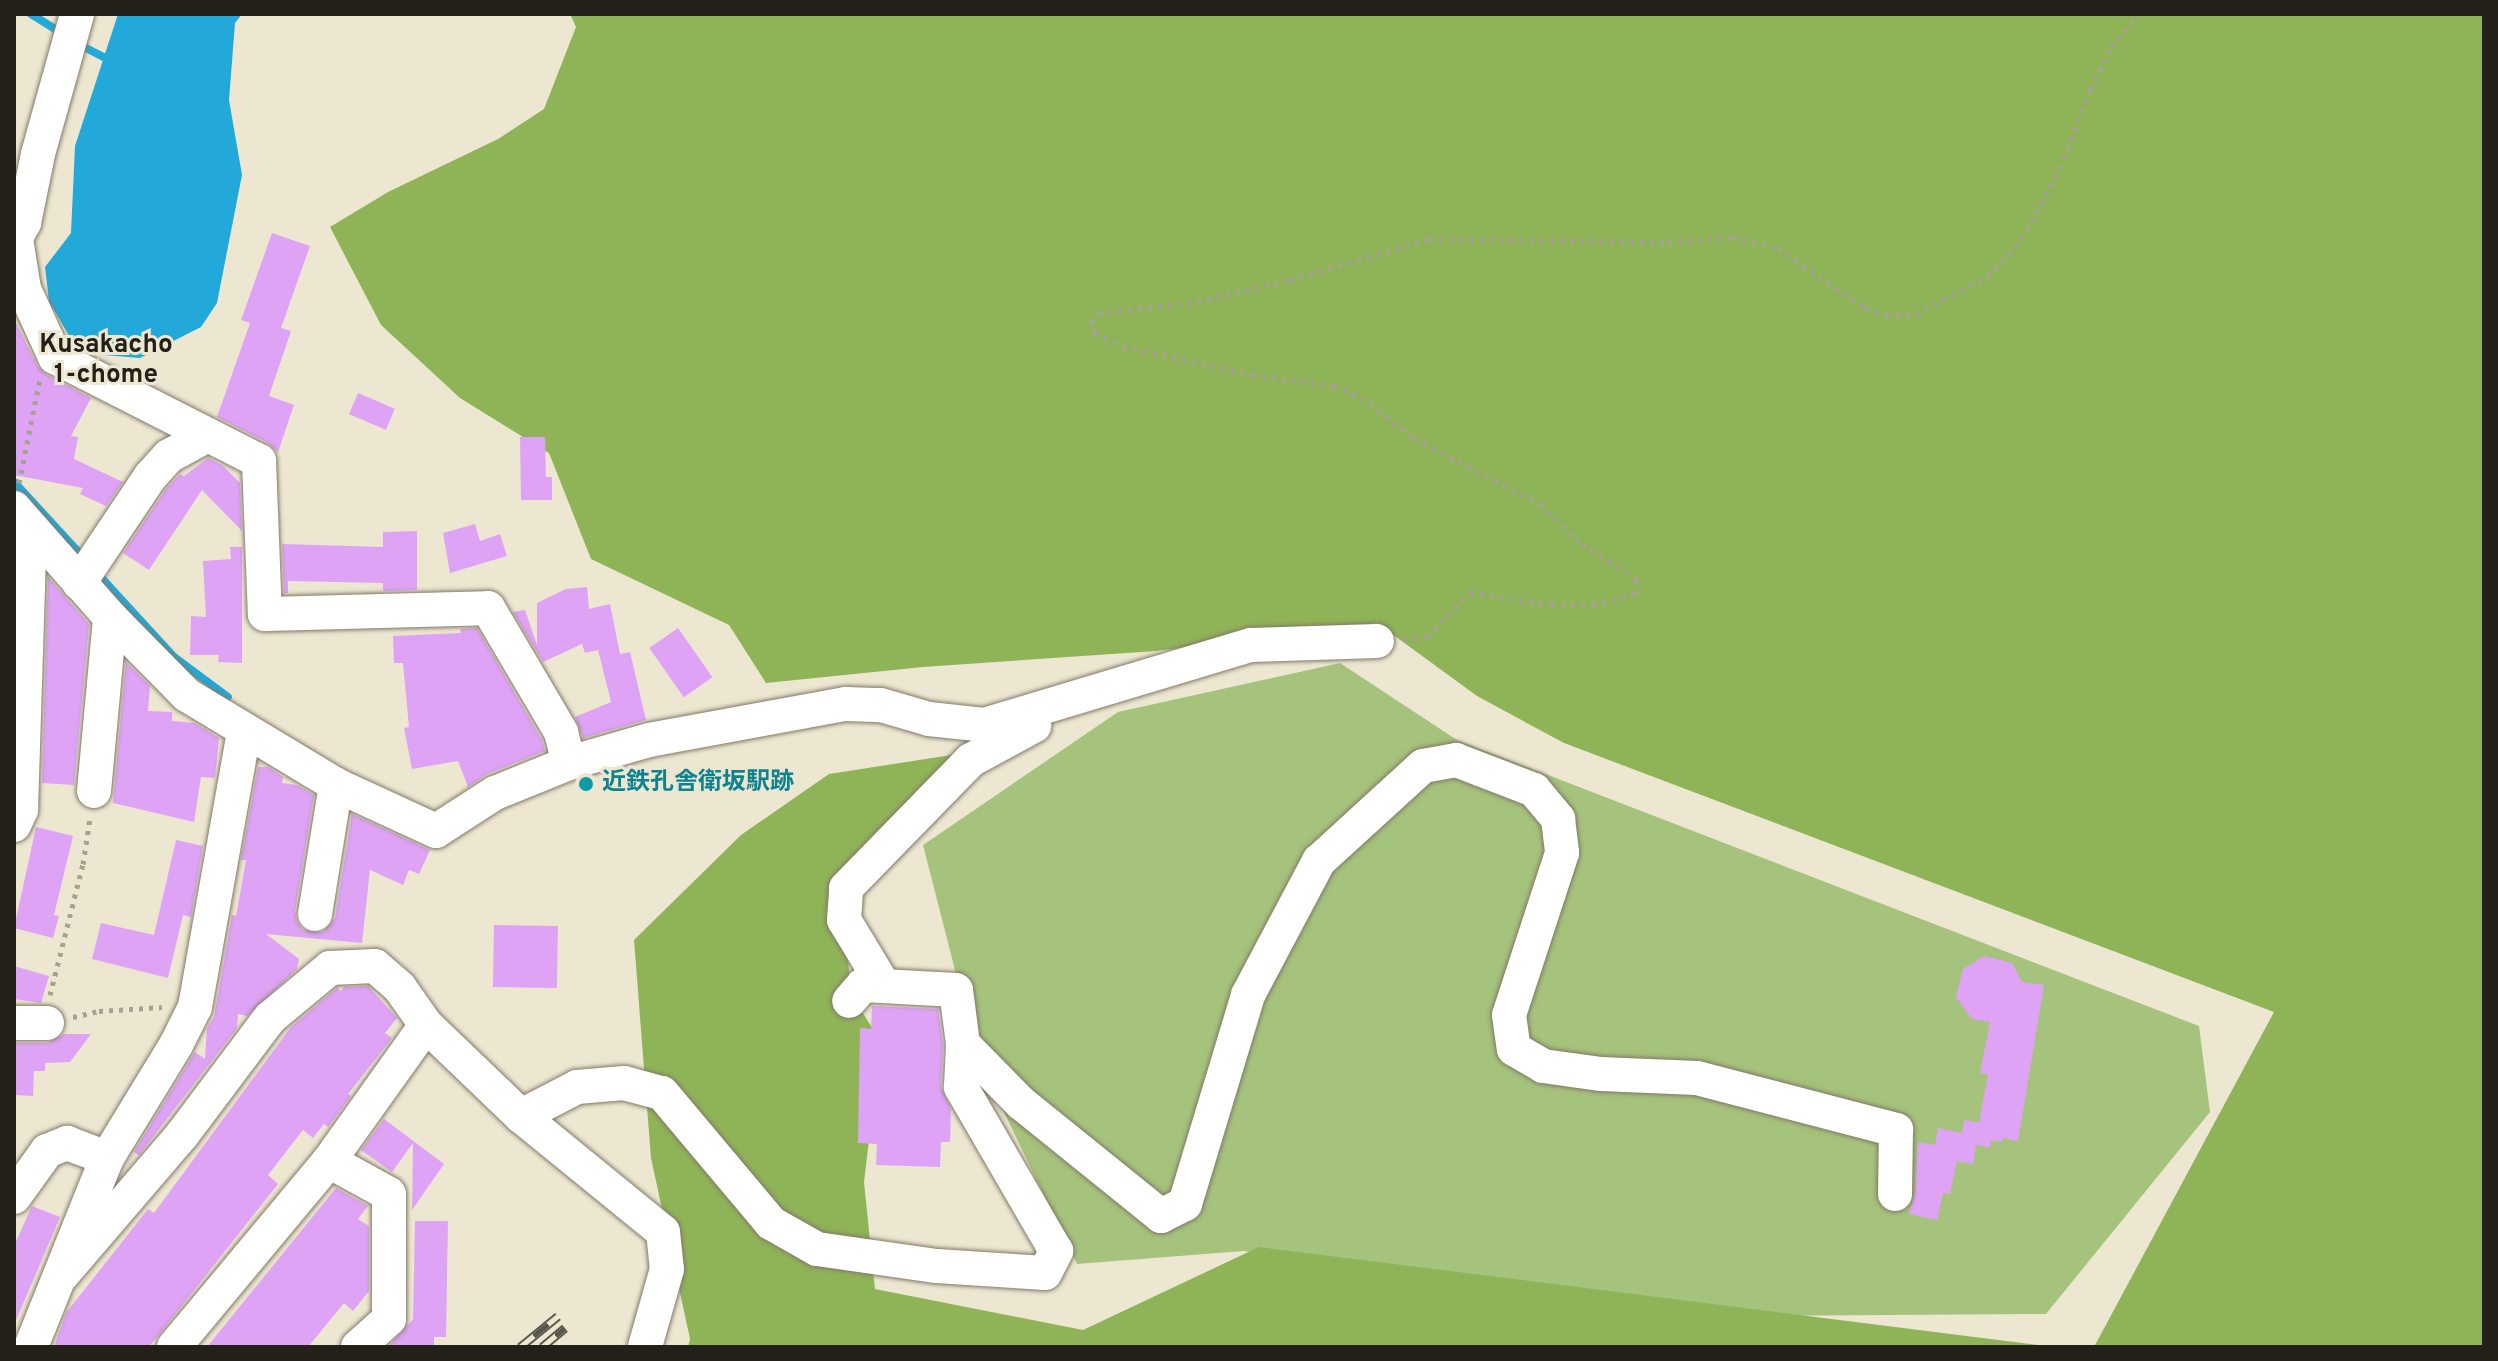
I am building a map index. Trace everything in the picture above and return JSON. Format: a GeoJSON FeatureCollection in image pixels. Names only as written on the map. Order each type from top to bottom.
{"type":"FeatureCollection","features":[{"type":"Feature","properties":{"kind":"street"},"geometry":{"type":"LineString","coordinates":[[72,30],[24,223],[15,240],[24,289],[55,357],[259,461],[265,614],[488,608],[561,732],[569,763]]}},
{"type":"Feature","properties":{"kind":"street"},"geometry":{"type":"LineString","coordinates":[[79,583],[150,477],[169,456],[201,431]]}},
{"type":"Feature","properties":{"kind":"street"},"geometry":{"type":"LineString","coordinates":[[22,505],[79,583],[187,695],[336,785],[436,831],[495,793],[569,763],[649,740],[815,708],[881,705],[929,719],[984,725],[1121,686]]}},
{"type":"Feature","properties":{"kind":"street"},"geometry":{"type":"LineString","coordinates":[[14,825],[21,810],[22,505]]}},
{"type":"Feature","properties":{"kind":"street"},"geometry":{"type":"LineString","coordinates":[[94,791],[110,617]]}},
{"type":"Feature","properties":{"kind":"street"},"geometry":{"type":"LineString","coordinates":[[884,986],[844,920],[846,888],[971,760],[1065,709],[1159,670],[1251,645],[1377,641]]}},
{"type":"Feature","properties":{"kind":"street"},"geometry":{"type":"LineString","coordinates":[[31,1347],[107,1158],[176,1045],[195,1007],[244,731]]}},
{"type":"Feature","properties":{"kind":"street"},"geometry":{"type":"LineString","coordinates":[[963,1044],[1021,1103],[1161,1216],[1185,1204],[1248,995],[1319,861],[1423,766],[1456,760],[1534,790],[1558,819],[1562,853],[1509,1015],[1514,1049],[1543,1066],[1601,1074],[1697,1078],[1896,1130],[1895,1194]]}},
{"type":"Feature","properties":{"kind":"street"},"geometry":{"type":"LineString","coordinates":[[315,914],[336,785]]}},
{"type":"Feature","properties":{"kind":"street"},"geometry":{"type":"LineString","coordinates":[[62,1275],[182,1135],[270,1018],[330,968],[375,966],[400,988],[426,1025],[521,1116],[663,1232],[667,1269],[645,1347]]}},
{"type":"Feature","properties":{"kind":"street"},"geometry":{"type":"LineString","coordinates":[[521,1116],[577,1087],[624,1083],[662,1093],[771,1223],[817,1249],[937,1266],[1045,1273],[1056,1251],[961,1087],[963,1044],[956,990],[863,985],[849,1001]]}},
{"type":"Feature","properties":{"kind":"street"},"geometry":{"type":"LineString","coordinates":[[174,1347],[329,1161],[426,1025]]}},
{"type":"Feature","properties":{"kind":"street"},"geometry":{"type":"LineString","coordinates":[[14,1197],[47,1151],[67,1143],[107,1158]]}},
{"type":"Feature","properties":{"kind":"street"},"geometry":{"type":"LineString","coordinates":[[329,1161],[389,1194],[389,1319],[358,1347]]}},
{"type":"Feature","properties":{"kind":"path"},"geometry":{"type":"LineString","coordinates":[[1377,641],[1427,637],[1470,592],[1551,605],[1593,605],[1638,593],[1636,579],[1579,542],[1542,505],[1412,437],[1365,400],[1345,391],[1126,347],[1095,333],[1091,323],[1098,313],[1197,302],[1290,280],[1430,239],[1668,242],[1733,237],[1778,248],[1865,308],[1886,315],[1916,314],[1988,276],[2015,247],[2032,222],[2064,159],[2090,89],[2112,47],[2139,14]]}},
{"type":"Feature","properties":{"kind":"path"},"geometry":{"type":"LineString","coordinates":[[22,505],[48,343]]}},
{"type":"Feature","properties":{"kind":"path"},"geometry":{"type":"LineString","coordinates":[[31,1023],[62,938],[83,864],[94,791]]}},
{"type":"Feature","properties":{"kind":"path"},"geometry":{"type":"LineString","coordinates":[[31,1023],[99,1011],[152,1007]]}},
{"type":"Feature","properties":{"kind":"green space"},"geometry":{"type":"Polygon","coordinates":[[[570,14],[2484,14],[2484,1347],[2094,1347],[2274,1012],[1564,743],[1477,696],[1377,623],[1156,651],[923,667],[766,683],[729,625],[591,559],[549,453],[460,398],[381,325],[330,227],[388,192],[498,139],[544,109],[576,27],[570,14]]]}},
{"type":"Feature","properties":{"kind":"green space"},"geometry":{"type":"Polygon","coordinates":[[[1340,663],[1457,740],[2199,1026],[2210,1112],[2046,1314],[1720,1316],[1243,1251],[1077,1264],[977,1056],[923,845],[1118,712],[1340,663]]]}},
{"type":"Feature","properties":{"kind":"green space"},"geometry":{"type":"Polygon","coordinates":[[[958,754],[844,911],[851,994],[881,1042],[864,1182],[875,1289],[1083,1330],[1259,1247],[2054,1347],[688,1347],[690,1339],[651,1158],[634,940],[741,835],[829,774],[958,754]]]}},
{"type":"Feature","properties":{"kind":"water"},"geometry":{"type":"Polygon","coordinates":[[[118,14],[242,14],[235,23],[229,100],[242,175],[217,303],[201,327],[140,358],[79,353],[49,301],[45,267],[71,233],[75,146],[118,14]]]}},
{"type":"Feature","properties":{"kind":"building"},"geometry":{"type":"Polygon","coordinates":[[[272,233],[310,246],[281,328],[291,331],[269,396],[294,405],[278,452],[268,443],[217,417],[250,323],[241,320],[272,233]]]}},
{"type":"Feature","properties":{"kind":"building"},"geometry":{"type":"Polygon","coordinates":[[[14,319],[37,365],[45,374],[91,398],[71,436],[78,437],[74,459],[123,482],[106,506],[80,494],[83,488],[14,475],[14,319]]]}},
{"type":"Feature","properties":{"kind":"building"},"geometry":{"type":"Polygon","coordinates":[[[358,393],[395,409],[386,430],[349,414],[358,393]]]}},
{"type":"Feature","properties":{"kind":"building"},"geometry":{"type":"Polygon","coordinates":[[[520,437],[545,437],[546,477],[552,477],[552,500],[521,500],[520,437]]]}},
{"type":"Feature","properties":{"kind":"building"},"geometry":{"type":"Polygon","coordinates":[[[208,458],[222,465],[240,483],[242,531],[202,490],[149,570],[123,553],[166,489],[180,474],[184,476],[208,458]]]}},
{"type":"Feature","properties":{"kind":"building"},"geometry":{"type":"Polygon","coordinates":[[[475,524],[480,541],[500,534],[507,556],[450,573],[443,533],[475,524]]]}},
{"type":"Feature","properties":{"kind":"building"},"geometry":{"type":"Polygon","coordinates":[[[417,531],[417,590],[383,591],[383,583],[288,581],[288,593],[284,593],[282,544],[383,547],[383,532],[417,531]]]}},
{"type":"Feature","properties":{"kind":"building"},"geometry":{"type":"Polygon","coordinates":[[[230,547],[242,547],[242,663],[218,662],[219,655],[190,655],[191,616],[206,617],[203,561],[231,559],[230,547]]]}},
{"type":"Feature","properties":{"kind":"building"},"geometry":{"type":"Polygon","coordinates":[[[48,577],[89,624],[74,785],[42,783],[48,577]]]}},
{"type":"Feature","properties":{"kind":"building"},"geometry":{"type":"Polygon","coordinates":[[[587,587],[589,609],[610,604],[620,654],[630,652],[646,720],[583,738],[575,717],[611,702],[598,650],[585,653],[582,644],[543,662],[513,612],[525,610],[537,645],[537,603],[566,589],[587,587]]]}},
{"type":"Feature","properties":{"kind":"building"},"geometry":{"type":"Polygon","coordinates":[[[477,628],[542,740],[545,751],[487,774],[468,787],[458,761],[412,769],[404,728],[409,727],[403,663],[394,663],[393,636],[461,633],[460,629],[477,628]]]}},
{"type":"Feature","properties":{"kind":"building"},"geometry":{"type":"Polygon","coordinates":[[[678,628],[712,677],[684,697],[649,648],[678,628]]]}},
{"type":"Feature","properties":{"kind":"building"},"geometry":{"type":"Polygon","coordinates":[[[126,662],[150,686],[148,711],[172,712],[172,721],[195,723],[219,738],[215,778],[201,777],[194,822],[113,803],[126,662]]]}},
{"type":"Feature","properties":{"kind":"building"},"geometry":{"type":"Polygon","coordinates":[[[258,767],[268,767],[283,777],[282,783],[297,785],[314,795],[295,911],[297,922],[303,930],[323,932],[335,918],[352,814],[430,850],[419,874],[409,870],[403,885],[370,870],[362,943],[266,934],[299,959],[297,969],[247,1016],[238,1014],[237,1028],[139,1155],[134,1152],[195,1052],[205,1059],[207,1028],[214,1017],[232,915],[236,916],[246,860],[241,860],[258,767]]]}},
{"type":"Feature","properties":{"kind":"building"},"geometry":{"type":"Polygon","coordinates":[[[36,827],[73,836],[54,915],[59,916],[53,938],[14,928],[36,827]]]}},
{"type":"Feature","properties":{"kind":"building"},"geometry":{"type":"Polygon","coordinates":[[[176,840],[203,846],[191,917],[183,915],[168,978],[92,959],[101,923],[154,935],[176,840]]]}},
{"type":"Feature","properties":{"kind":"building"},"geometry":{"type":"Polygon","coordinates":[[[494,925],[558,926],[557,988],[493,987],[494,925]]]}},
{"type":"Feature","properties":{"kind":"building"},"geometry":{"type":"Polygon","coordinates":[[[1984,956],[2012,963],[2022,982],[2044,985],[2018,1141],[2003,1138],[2002,1142],[1991,1140],[1990,1148],[1976,1145],[1973,1164],[1957,1161],[1950,1194],[1943,1193],[1937,1220],[1909,1214],[1915,1194],[1918,1142],[1935,1145],[1938,1128],[1962,1133],[1964,1120],[1979,1123],[1988,1074],[1980,1073],[1990,1022],[1972,1019],[1956,997],[1963,969],[1984,956]]]}},
{"type":"Feature","properties":{"kind":"building"},"geometry":{"type":"Polygon","coordinates":[[[14,966],[49,976],[41,1003],[14,999],[14,966]]]}},
{"type":"Feature","properties":{"kind":"building"},"geometry":{"type":"Polygon","coordinates":[[[368,986],[397,1018],[385,1033],[392,1038],[348,1094],[351,1096],[328,1127],[324,1124],[313,1138],[303,1130],[268,1175],[278,1184],[149,1347],[54,1347],[66,1313],[148,1209],[154,1213],[291,1027],[337,988],[341,991],[344,987],[368,986]]]}},
{"type":"Feature","properties":{"kind":"building"},"geometry":{"type":"Polygon","coordinates":[[[872,1006],[938,1009],[943,1045],[941,1087],[951,1109],[950,1142],[941,1142],[940,1167],[876,1165],[877,1144],[858,1143],[860,1028],[871,1029],[872,1006]]]}},
{"type":"Feature","properties":{"kind":"building"},"geometry":{"type":"Polygon","coordinates":[[[64,1034],[91,1034],[70,1062],[45,1063],[45,1071],[34,1071],[33,1096],[14,1095],[14,1043],[48,1043],[64,1034]]]}},
{"type":"Feature","properties":{"kind":"building"},"geometry":{"type":"Polygon","coordinates":[[[384,1119],[444,1164],[412,1210],[413,1143],[392,1172],[361,1150],[384,1119]]]}},
{"type":"Feature","properties":{"kind":"building"},"geometry":{"type":"Polygon","coordinates":[[[336,1188],[368,1206],[358,1219],[369,1226],[369,1291],[353,1311],[344,1303],[308,1347],[207,1347],[336,1188]]]}},
{"type":"Feature","properties":{"kind":"building"},"geometry":{"type":"Polygon","coordinates":[[[32,1206],[60,1217],[14,1325],[14,1246],[32,1206]]]}},
{"type":"Feature","properties":{"kind":"building"},"geometry":{"type":"Polygon","coordinates":[[[415,1221],[448,1221],[446,1337],[434,1337],[434,1347],[388,1347],[413,1319],[415,1221]]]}},
{"type":"Feature","properties":{"kind":"waterway"},"geometry":{"type":"LineString","coordinates":[[31,14],[63,34]]}},
{"type":"Feature","properties":{"kind":"waterway"},"geometry":{"type":"LineString","coordinates":[[78,44],[112,61]]}},
{"type":"Feature","properties":{"kind":"waterway"},"geometry":{"type":"LineString","coordinates":[[14,482],[84,558]]}},
{"type":"Feature","properties":{"kind":"waterway"},"geometry":{"type":"LineString","coordinates":[[96,572],[174,657],[228,697]]}},
{"type":"Feature","properties":{"kind":"railway"},"geometry":{"type":"LineString","coordinates":[[520,1347],[558,1316]]}},
{"type":"Feature","properties":{"kind":"railway"},"geometry":{"type":"LineString","coordinates":[[542,1347],[565,1328]]}},
{"type":"Feature","properties":{"kind":"place","name":"近鉄孔舎衛坂駅跡"},"geometry":{"type":"Point","coordinates":[586,784]}},
{"type":"Feature","properties":{"kind":"district","name":"Kusakacho 1-chome"},"geometry":{"type":"Point","coordinates":[106,361]}}]}
